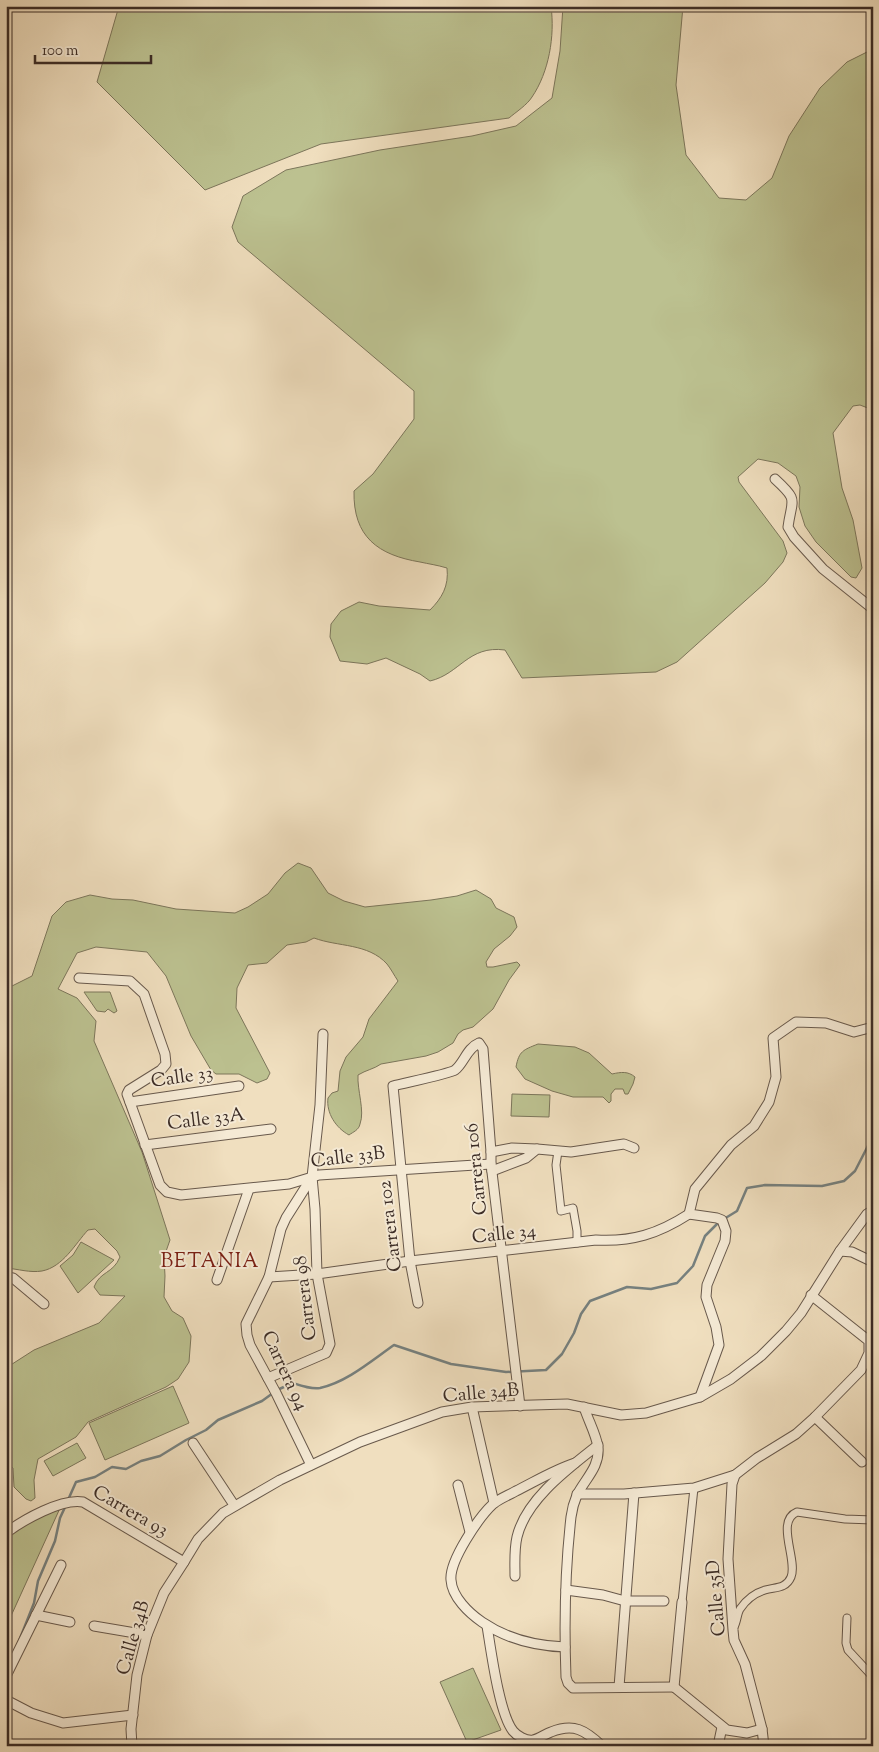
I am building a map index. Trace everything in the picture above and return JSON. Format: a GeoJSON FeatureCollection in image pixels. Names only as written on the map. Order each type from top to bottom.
{"type":"FeatureCollection","features":[{"type":"Feature","properties":{"kind":"street"},"geometry":{"type":"LineString","coordinates":[[775,479],[790,493],[793,505],[788,528],[794,537],[823,569],[873,608]]}},
{"type":"Feature","properties":{"kind":"street"},"geometry":{"type":"LineString","coordinates":[[79,978],[130,981],[144,994],[165,1054],[166,1064],[161,1070],[128,1090],[127,1094],[145,1144]]}},
{"type":"Feature","properties":{"kind":"street"},"geometry":{"type":"LineString","coordinates":[[700,1397],[719,1345],[716,1327],[706,1297],[707,1285],[725,1240],[726,1231],[722,1220],[689,1214],[695,1189],[731,1145],[754,1126],[769,1102],[776,1077],[773,1038],[796,1022],[826,1023],[854,1032],[873,1027]]}},
{"type":"Feature","properties":{"kind":"street","name":"Carrera 94"},"geometry":{"type":"LineString","coordinates":[[310,1465],[250,1345],[246,1324],[269,1277],[281,1228],[312,1177],[320,1105],[323,1034]]}},
{"type":"Feature","properties":{"kind":"street","name":"Carrera 102"},"geometry":{"type":"LineString","coordinates":[[418,1303],[410,1261],[393,1086],[453,1071],[476,1044],[481,1045],[483,1049]]}},
{"type":"Feature","properties":{"kind":"street","name":"Carrera 106"},"geometry":{"type":"LineString","coordinates":[[483,1049],[492,1168],[520,1406]]}},
{"type":"Feature","properties":{"kind":"street","name":"Calle 33"},"geometry":{"type":"LineString","coordinates":[[130,1102],[239,1086]]}},
{"type":"Feature","properties":{"kind":"street","name":"Calle 33A"},"geometry":{"type":"LineString","coordinates":[[145,1144],[271,1128]]}},
{"type":"Feature","properties":{"kind":"street","name":"Calle 33B"},"geometry":{"type":"LineString","coordinates":[[145,1144],[160,1184],[167,1192],[181,1195],[249,1189],[289,1184],[312,1177],[401,1168],[492,1168],[526,1158],[537,1149]]}},
{"type":"Feature","properties":{"kind":"street"},"geometry":{"type":"LineString","coordinates":[[491,1152],[512,1148],[558,1152],[589,1151],[624,1144],[634,1148]]}},
{"type":"Feature","properties":{"kind":"street"},"geometry":{"type":"LineString","coordinates":[[558,1152],[556,1165],[561,1211],[573,1208],[577,1243]]}},
{"type":"Feature","properties":{"kind":"street","name":"Carrera 98"},"geometry":{"type":"LineString","coordinates":[[271,1385],[326,1353],[330,1344],[317,1274],[312,1177]]}},
{"type":"Feature","properties":{"kind":"street"},"geometry":{"type":"LineString","coordinates":[[217,1280],[249,1189]]}},
{"type":"Feature","properties":{"kind":"street","name":"Calle 34B"},"geometry":{"type":"LineString","coordinates":[[132,1746],[137,1675],[148,1635],[164,1593],[198,1539],[211,1524],[234,1505],[310,1465],[360,1442],[442,1412],[472,1407],[567,1404],[604,1413],[622,1415],[646,1413],[700,1397],[732,1379],[786,1331],[801,1312],[840,1250],[867,1214],[873,1210]]}},
{"type":"Feature","properties":{"kind":"street","name":"Calle 34"},"geometry":{"type":"LineString","coordinates":[[269,1277],[317,1274],[410,1261],[596,1240],[619,1241],[669,1227],[689,1214]]}},
{"type":"Feature","properties":{"kind":"street"},"geometry":{"type":"LineString","coordinates":[[840,1250],[852,1252],[873,1262]]}},
{"type":"Feature","properties":{"kind":"street"},"geometry":{"type":"LineString","coordinates":[[6,1276],[13,1278],[44,1304]]}},
{"type":"Feature","properties":{"kind":"street"},"geometry":{"type":"LineString","coordinates":[[577,1494],[634,1493],[694,1488],[735,1475],[756,1458],[796,1434],[861,1370],[869,1353],[869,1341],[811,1295]]}},
{"type":"Feature","properties":{"kind":"street"},"geometry":{"type":"LineString","coordinates":[[472,1407],[494,1503]]}},
{"type":"Feature","properties":{"kind":"street"},"geometry":{"type":"LineString","coordinates":[[584,1407],[598,1445],[597,1462],[577,1494],[571,1518],[566,1590],[565,1647],[568,1684],[574,1688],[674,1687],[727,1730],[740,1733],[762,1729]]}},
{"type":"Feature","properties":{"kind":"street"},"geometry":{"type":"LineString","coordinates":[[815,1417],[862,1462]]}},
{"type":"Feature","properties":{"kind":"street"},"geometry":{"type":"LineString","coordinates":[[193,1443],[234,1505]]}},
{"type":"Feature","properties":{"kind":"street"},"geometry":{"type":"LineString","coordinates":[[514,1576],[517,1537],[522,1522],[533,1504],[575,1463],[598,1445]]}},
{"type":"Feature","properties":{"kind":"street"},"geometry":{"type":"LineString","coordinates":[[565,1647],[532,1644],[516,1640],[487,1626],[469,1614],[457,1598],[451,1580],[454,1564],[470,1532],[479,1518],[494,1503],[560,1468],[575,1463]]}},
{"type":"Feature","properties":{"kind":"street","name":"Calle 35D"},"geometry":{"type":"LineString","coordinates":[[735,1475],[732,1484],[728,1559],[734,1640],[745,1664],[762,1729],[764,1746]]}},
{"type":"Feature","properties":{"kind":"street"},"geometry":{"type":"LineString","coordinates":[[458,1485],[470,1532]]}},
{"type":"Feature","properties":{"kind":"street"},"geometry":{"type":"LineString","coordinates":[[674,1687],[694,1488]]}},
{"type":"Feature","properties":{"kind":"street"},"geometry":{"type":"LineString","coordinates":[[619,1687],[634,1493]]}},
{"type":"Feature","properties":{"kind":"street","name":"Carrera 93"},"geometry":{"type":"LineString","coordinates":[[6,1534],[62,1503],[83,1502],[184,1562]]}},
{"type":"Feature","properties":{"kind":"street"},"geometry":{"type":"LineString","coordinates":[[733,1630],[740,1610],[748,1601],[756,1594],[784,1586],[789,1581],[793,1567],[787,1533],[790,1517],[793,1514],[797,1512],[845,1519],[873,1520]]}},
{"type":"Feature","properties":{"kind":"street"},"geometry":{"type":"LineString","coordinates":[[6,1676],[61,1565]]}},
{"type":"Feature","properties":{"kind":"street"},"geometry":{"type":"LineString","coordinates":[[566,1590],[603,1595],[625,1601],[664,1601]]}},
{"type":"Feature","properties":{"kind":"street"},"geometry":{"type":"LineString","coordinates":[[36,1615],[70,1622]]}},
{"type":"Feature","properties":{"kind":"street"},"geometry":{"type":"LineString","coordinates":[[847,1618],[846,1643],[848,1650],[873,1677]]}},
{"type":"Feature","properties":{"kind":"street"},"geometry":{"type":"LineString","coordinates":[[94,1626],[148,1635]]}},
{"type":"Feature","properties":{"kind":"street"},"geometry":{"type":"LineString","coordinates":[[487,1626],[500,1696],[513,1732],[531,1740],[555,1730],[581,1729],[602,1746]]}},
{"type":"Feature","properties":{"kind":"street"},"geometry":{"type":"LineString","coordinates":[[6,1700],[32,1713],[63,1724],[133,1715]]}},
{"type":"Feature","properties":{"kind":"street"},"geometry":{"type":"LineString","coordinates":[[718,1746],[722,1727]]}},
{"type":"Feature","properties":{"kind":"green space"},"geometry":{"type":"Polygon","coordinates":[[[119,6],[459,6],[478,9],[498,6],[551,6],[552,29],[547,65],[538,87],[527,103],[509,118],[321,144],[205,190],[97,82],[119,6]]]}},
{"type":"Feature","properties":{"kind":"green space"},"geometry":{"type":"Polygon","coordinates":[[[563,6],[683,6],[676,85],[686,155],[719,198],[746,200],[772,178],[789,136],[820,88],[847,62],[873,49],[873,410],[860,405],[853,406],[833,433],[842,488],[853,520],[862,568],[856,578],[851,577],[816,542],[805,526],[799,507],[800,487],[796,476],[778,463],[758,459],[738,477],[739,482],[783,541],[787,553],[783,562],[765,583],[677,662],[656,672],[522,678],[505,650],[492,650],[473,656],[449,672],[430,681],[420,674],[386,658],[367,664],[340,661],[330,637],[331,624],[341,611],[359,602],[379,606],[430,610],[438,601],[446,586],[447,568],[405,559],[380,549],[363,532],[355,507],[354,491],[373,474],[414,419],[414,391],[238,242],[232,227],[243,196],[286,170],[380,150],[472,136],[516,126],[552,98],[560,51],[563,6]]]}},
{"type":"Feature","properties":{"kind":"green space"},"geometry":{"type":"Polygon","coordinates":[[[298,863],[311,868],[328,893],[344,901],[365,907],[431,900],[457,896],[476,890],[491,899],[496,908],[514,917],[517,927],[510,936],[494,949],[486,962],[487,967],[517,962],[520,965],[509,980],[493,1009],[473,1027],[463,1030],[458,1034],[453,1043],[438,1052],[381,1064],[358,1075],[361,1119],[356,1131],[349,1135],[333,1120],[330,1114],[328,1098],[332,1093],[338,1091],[340,1071],[346,1057],[363,1037],[369,1019],[398,981],[387,964],[379,957],[371,952],[352,946],[314,938],[306,942],[287,945],[267,963],[248,965],[237,988],[236,1008],[270,1073],[267,1079],[257,1083],[239,1074],[216,1074],[211,1070],[191,1036],[166,976],[147,952],[96,947],[77,953],[58,989],[77,998],[96,1021],[94,1041],[142,1152],[170,1240],[164,1257],[164,1297],[172,1311],[183,1318],[191,1336],[189,1362],[178,1379],[166,1387],[88,1422],[76,1437],[38,1459],[34,1480],[35,1498],[31,1501],[26,1499],[14,1487],[13,1468],[6,1464],[6,1368],[34,1350],[99,1323],[125,1296],[100,1295],[94,1287],[100,1278],[114,1267],[120,1257],[117,1251],[95,1229],[88,1230],[62,1260],[49,1269],[33,1272],[6,1268],[6,989],[32,976],[52,916],[66,902],[90,895],[133,900],[176,909],[235,913],[268,894],[285,873],[298,863]]]}},
{"type":"Feature","properties":{"kind":"green space"},"geometry":{"type":"Polygon","coordinates":[[[84,992],[110,992],[117,1011],[114,1013],[108,1009],[105,1012],[97,1011],[84,992]]]}},
{"type":"Feature","properties":{"kind":"green space"},"geometry":{"type":"Polygon","coordinates":[[[538,1044],[575,1047],[589,1053],[612,1074],[624,1072],[632,1075],[635,1077],[633,1084],[628,1094],[625,1094],[623,1089],[615,1089],[611,1094],[611,1101],[609,1103],[603,1097],[573,1097],[552,1091],[525,1079],[516,1067],[520,1054],[538,1044]]]}},
{"type":"Feature","properties":{"kind":"green space"},"geometry":{"type":"Polygon","coordinates":[[[512,1094],[550,1095],[549,1117],[511,1116],[512,1094]]]}},
{"type":"Feature","properties":{"kind":"green space"},"geometry":{"type":"Polygon","coordinates":[[[81,1242],[114,1260],[78,1293],[60,1266],[73,1255],[81,1242]]]}},
{"type":"Feature","properties":{"kind":"green space"},"geometry":{"type":"Polygon","coordinates":[[[173,1386],[189,1423],[105,1460],[89,1423],[173,1386]]]}},
{"type":"Feature","properties":{"kind":"green space"},"geometry":{"type":"Polygon","coordinates":[[[77,1443],[86,1458],[53,1476],[44,1461],[77,1443]]]}},
{"type":"Feature","properties":{"kind":"green space"},"geometry":{"type":"Polygon","coordinates":[[[61,1506],[6,1627],[6,1535],[61,1506]]]}},
{"type":"Feature","properties":{"kind":"green space"},"geometry":{"type":"Polygon","coordinates":[[[473,1668],[501,1730],[467,1742],[440,1682],[473,1668]]]}},
{"type":"Feature","properties":{"kind":"waterway"},"geometry":{"type":"LineString","coordinates":[[277,1390],[293,1383],[313,1388],[330,1385],[358,1370],[394,1345],[451,1364],[506,1372],[546,1370],[562,1354],[574,1333],[581,1314],[590,1301],[627,1287],[651,1289],[677,1283],[693,1266],[705,1236],[719,1222],[737,1211],[747,1188],[765,1185],[822,1186],[844,1181],[855,1171],[873,1136]]}},
{"type":"Feature","properties":{"kind":"waterway"},"geometry":{"type":"LineString","coordinates":[[68,1500],[76,1482],[95,1477],[112,1467],[126,1469],[141,1461],[160,1456],[206,1430],[218,1420],[262,1401],[273,1393]]}},
{"type":"Feature","properties":{"kind":"waterway"},"geometry":{"type":"LineString","coordinates":[[19,1641],[34,1603],[38,1581],[55,1541],[60,1518],[66,1505]]}},
{"type":"Feature","properties":{"kind":"waterway"},"geometry":{"type":"LineString","coordinates":[[6,1661],[12,1658]]}},
{"type":"Feature","properties":{"kind":"district","name":"BETANIA"},"geometry":{"type":"Point","coordinates":[210,1262]}}]}
